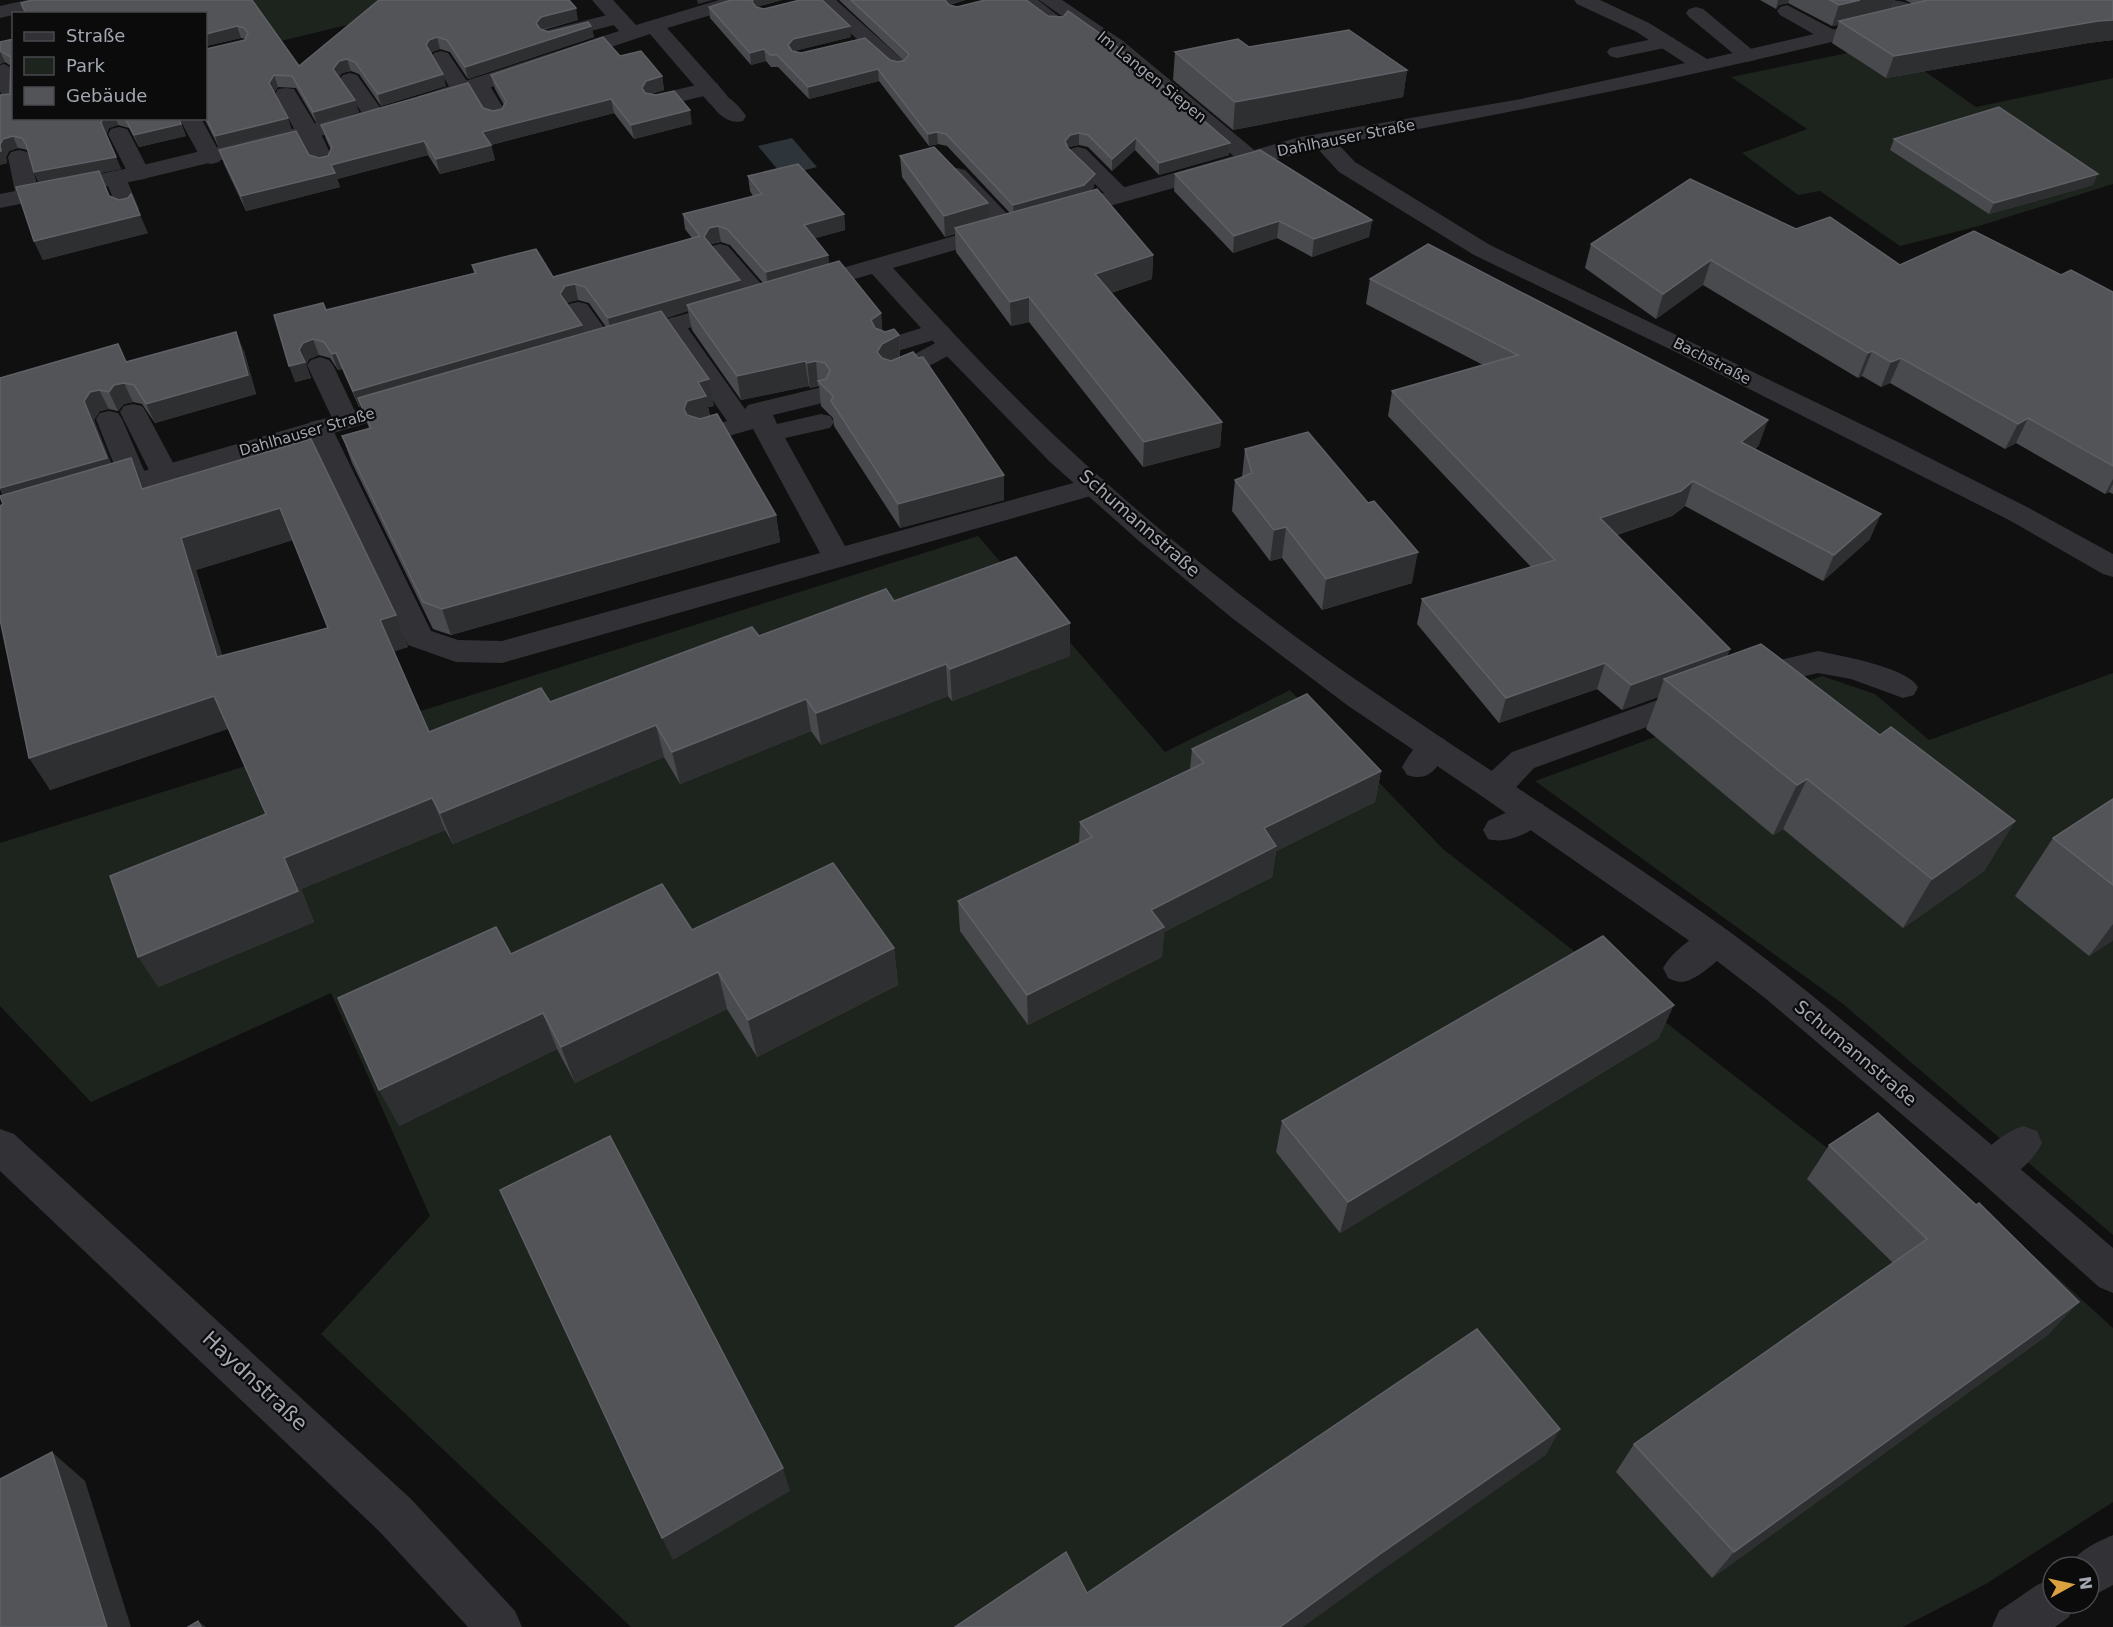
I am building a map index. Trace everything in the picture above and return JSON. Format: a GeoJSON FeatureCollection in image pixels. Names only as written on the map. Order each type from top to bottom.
{"type":"FeatureCollection","features":[{"type":"Feature","properties":{"kind":"street"},"geometry":{"type":"LineString","coordinates":[[0,12],[53,0]]}},
{"type":"Feature","properties":{"kind":"street"},"geometry":{"type":"LineString","coordinates":[[602,0],[625,26]]}},
{"type":"Feature","properties":{"kind":"street"},"geometry":{"type":"LineString","coordinates":[[551,35],[625,26],[654,26],[742,0]]}},
{"type":"Feature","properties":{"kind":"street"},"geometry":{"type":"LineString","coordinates":[[1025,0],[1058,24]]}},
{"type":"Feature","properties":{"kind":"street","name":"Im Langen Siepen"},"geometry":{"type":"LineString","coordinates":[[1049,0],[1116,45],[1251,159]]}},
{"type":"Feature","properties":{"kind":"street"},"geometry":{"type":"LineString","coordinates":[[1584,0],[1642,27],[1704,66]]}},
{"type":"Feature","properties":{"kind":"street","name":"Dahlhauser Straße"},"geometry":{"type":"LineString","coordinates":[[604,345],[1119,195],[1322,140],[1521,105],[1748,56],[1827,28],[1924,13],[1888,0]]}},
{"type":"Feature","properties":{"kind":"street"},"geometry":{"type":"LineString","coordinates":[[815,1],[855,40],[900,67]]}},
{"type":"Feature","properties":{"kind":"street"},"geometry":{"type":"LineString","coordinates":[[1794,9],[1827,28]]}},
{"type":"Feature","properties":{"kind":"street"},"geometry":{"type":"LineString","coordinates":[[1696,13],[1748,56]]}},
{"type":"Feature","properties":{"kind":"street"},"geometry":{"type":"LineString","coordinates":[[0,201],[116,178],[310,134],[471,88],[625,26]]}},
{"type":"Feature","properties":{"kind":"street"},"geometry":{"type":"LineString","coordinates":[[654,26],[735,116]]}},
{"type":"Feature","properties":{"kind":"street"},"geometry":{"type":"LineString","coordinates":[[1617,51],[1667,42]]}},
{"type":"Feature","properties":{"kind":"street"},"geometry":{"type":"LineString","coordinates":[[441,57],[498,116]]}},
{"type":"Feature","properties":{"kind":"street"},"geometry":{"type":"LineString","coordinates":[[4,70],[12,95]]}},
{"type":"Feature","properties":{"kind":"street"},"geometry":{"type":"LineString","coordinates":[[350,79],[391,111]]}},
{"type":"Feature","properties":{"kind":"street"},"geometry":{"type":"LineString","coordinates":[[655,98],[710,90]]}},
{"type":"Feature","properties":{"kind":"street"},"geometry":{"type":"LineString","coordinates":[[286,94],[324,163]]}},
{"type":"Feature","properties":{"kind":"street"},"geometry":{"type":"LineString","coordinates":[[191,120],[211,157]]}},
{"type":"Feature","properties":{"kind":"street"},"geometry":{"type":"LineString","coordinates":[[1177,122],[1227,165]]}},
{"type":"Feature","properties":{"kind":"street"},"geometry":{"type":"LineString","coordinates":[[119,134],[139,173]]}},
{"type":"Feature","properties":{"kind":"street","name":"Bachstraße"},"geometry":{"type":"LineString","coordinates":[[1322,140],[1347,167],[1482,250],[1691,350],[1978,494],[2113,567]]}},
{"type":"Feature","properties":{"kind":"street"},"geometry":{"type":"LineString","coordinates":[[1078,154],[1119,195]]}},
{"type":"Feature","properties":{"kind":"street"},"geometry":{"type":"LineString","coordinates":[[19,158],[28,196]]}},
{"type":"Feature","properties":{"kind":"street"},"geometry":{"type":"LineString","coordinates":[[945,161],[1024,223]]}},
{"type":"Feature","properties":{"kind":"street"},"geometry":{"type":"LineString","coordinates":[[116,178],[127,209]]}},
{"type":"Feature","properties":{"kind":"street"},"geometry":{"type":"LineString","coordinates":[[720,251],[761,299]]}},
{"type":"Feature","properties":{"kind":"street","name":"Schumannstraße"},"geometry":{"type":"LineString","coordinates":[[878,265],[944,338],[1059,455],[1149,534],[1244,611],[1358,697],[1425,757],[1494,788],[1515,822],[1716,941],[1843,1040],[2113,1274]]}},
{"type":"Feature","properties":{"kind":"street"},"geometry":{"type":"LineString","coordinates":[[603,306],[604,345]]}},
{"type":"Feature","properties":{"kind":"street"},"geometry":{"type":"LineString","coordinates":[[578,309],[604,345]]}},
{"type":"Feature","properties":{"kind":"street"},"geometry":{"type":"LineString","coordinates":[[673,325],[743,425],[704,435]]}},
{"type":"Feature","properties":{"kind":"street"},"geometry":{"type":"LineString","coordinates":[[888,346],[944,338]]}},
{"type":"Feature","properties":{"kind":"street"},"geometry":{"type":"LineString","coordinates":[[894,375],[944,338]]}},
{"type":"Feature","properties":{"kind":"street"},"geometry":{"type":"LineString","coordinates":[[320,365],[332,424],[419,638],[456,651],[502,652],[832,549],[1095,486]]}},
{"type":"Feature","properties":{"kind":"street"},"geometry":{"type":"LineString","coordinates":[[818,396],[757,411],[832,549]]}},
{"type":"Feature","properties":{"kind":"street","name":"Dahlhauser Straße"},"geometry":{"type":"LineString","coordinates":[[79,499],[424,397]]}},
{"type":"Feature","properties":{"kind":"street"},"geometry":{"type":"LineString","coordinates":[[135,482],[121,415],[165,474]]}},
{"type":"Feature","properties":{"kind":"street"},"geometry":{"type":"LineString","coordinates":[[769,434],[821,422]]}},
{"type":"Feature","properties":{"kind":"street"},"geometry":{"type":"LineString","coordinates":[[832,549],[881,523]]}},
{"type":"Feature","properties":{"kind":"street"},"geometry":{"type":"LineString","coordinates":[[1494,788],[1523,760],[1757,676],[1818,662],[1856,669],[1903,687]]}},
{"type":"Feature","properties":{"kind":"street"},"geometry":{"type":"LineString","coordinates":[[1681,968],[1716,941]]}},
{"type":"Feature","properties":{"kind":"street"},"geometry":{"type":"LineString","coordinates":[[1993,1168],[2023,1143]]}},
{"type":"Feature","properties":{"kind":"street","name":"Haydnstraße"},"geometry":{"type":"LineString","coordinates":[[0,1146],[332,1454],[394,1515],[499,1627]]}},
{"type":"Feature","properties":{"kind":"street"},"geometry":{"type":"LineString","coordinates":[[2014,1627],[2041,1609]]}},
{"type":"Feature","properties":{"kind":"green space"},"geometry":{"type":"Polygon","coordinates":[[[252,0],[378,0],[382,6],[363,21],[277,42],[252,0]]]}},
{"type":"Feature","properties":{"kind":"green space"},"geometry":{"type":"Polygon","coordinates":[[[1887,45],[1976,107],[2113,78],[2113,184],[1979,226],[1900,246],[1820,191],[1798,195],[1742,153],[1807,129],[1731,77],[1887,45]]]}},
{"type":"Feature","properties":{"kind":"green space"},"geometry":{"type":"Polygon","coordinates":[[[978,536],[1165,752],[1290,690],[1443,849],[1831,1151],[1913,1146],[2113,1328],[2113,1502],[1986,1584],[1903,1627],[631,1627],[321,1334],[430,1216],[331,993],[91,1102],[0,1006],[0,843],[978,536]]]}},
{"type":"Feature","properties":{"kind":"green space"},"geometry":{"type":"Polygon","coordinates":[[[2113,673],[2113,1235],[1843,1004],[1535,781],[1822,676],[1875,694],[1929,740],[2113,673]]]}},
{"type":"Feature","properties":{"kind":"shaded area"},"geometry":{"type":"Polygon","coordinates":[[[792,138],[817,167],[783,176],[758,146],[792,138]]]}},
{"type":"Feature","properties":{"kind":"building"},"geometry":{"type":"Polygon","coordinates":[[[33,0],[252,0],[299,66],[379,0],[569,0],[576,8],[541,17],[536,23],[540,29],[549,32],[588,22],[591,26],[465,67],[447,40],[437,37],[429,40],[426,45],[443,74],[378,94],[355,62],[347,59],[339,61],[333,69],[355,100],[313,112],[292,76],[274,75],[269,83],[288,118],[215,136],[207,120],[207,49],[245,40],[248,33],[244,28],[237,26],[207,34],[207,12],[25,12],[21,3],[33,0]]]}},
{"type":"Feature","properties":{"kind":"building"},"geometry":{"type":"Polygon","coordinates":[[[731,0],[753,0],[756,7],[764,9],[800,0],[822,0],[850,26],[793,39],[788,45],[792,51],[801,53],[865,38],[890,60],[898,62],[905,60],[909,54],[851,0],[945,0],[949,5],[957,7],[985,0],[1026,0],[1048,16],[1063,17],[1068,11],[1108,39],[1230,143],[1159,163],[1136,138],[1112,159],[1088,135],[1079,133],[1070,135],[1065,141],[1068,148],[1095,174],[1084,185],[1013,205],[946,134],[937,132],[928,134],[878,69],[808,87],[777,55],[770,55],[764,49],[750,53],[709,7],[731,0]]]}},
{"type":"Feature","properties":{"kind":"building"},"geometry":{"type":"Polygon","coordinates":[[[1830,0],[1860,0],[1839,5],[1830,0]]]}},
{"type":"Feature","properties":{"kind":"building"},"geometry":{"type":"Polygon","coordinates":[[[1928,0],[2113,0],[2113,20],[1894,56],[1839,21],[1928,0]]]}},
{"type":"Feature","properties":{"kind":"building"},"geometry":{"type":"Polygon","coordinates":[[[1349,30],[1407,70],[1235,102],[1175,52],[1238,39],[1249,47],[1349,30]]]}},
{"type":"Feature","properties":{"kind":"building"},"geometry":{"type":"Polygon","coordinates":[[[603,37],[620,56],[641,51],[662,76],[646,81],[642,88],[645,93],[656,95],[674,91],[690,110],[631,125],[611,99],[482,132],[491,145],[436,159],[424,141],[331,165],[335,173],[241,196],[219,150],[296,131],[309,155],[319,158],[328,156],[332,147],[321,125],[468,83],[483,108],[493,111],[502,109],[506,101],[491,75],[603,37]]]}},
{"type":"Feature","properties":{"kind":"building"},"geometry":{"type":"Polygon","coordinates":[[[12,39],[12,120],[102,120],[101,123],[116,157],[34,172],[22,138],[13,136],[3,139],[0,145],[0,95],[10,94],[11,57],[0,51],[0,42],[12,39]]]}},
{"type":"Feature","properties":{"kind":"building"},"geometry":{"type":"Polygon","coordinates":[[[1999,107],[2098,174],[1994,203],[1894,139],[1999,107]]]}},
{"type":"Feature","properties":{"kind":"building"},"geometry":{"type":"Polygon","coordinates":[[[126,120],[180,120],[181,124],[134,135],[126,120]]]}},
{"type":"Feature","properties":{"kind":"building"},"geometry":{"type":"Polygon","coordinates":[[[934,147],[988,203],[944,216],[900,156],[934,147]]]}},
{"type":"Feature","properties":{"kind":"building"},"geometry":{"type":"Polygon","coordinates":[[[1260,150],[1372,220],[1314,239],[1279,221],[1234,236],[1175,174],[1260,150]]]}},
{"type":"Feature","properties":{"kind":"building"},"geometry":{"type":"Polygon","coordinates":[[[798,164],[844,214],[804,225],[828,255],[766,272],[727,229],[718,226],[709,228],[704,237],[740,280],[608,318],[585,287],[575,284],[565,286],[560,294],[582,325],[353,391],[336,353],[332,354],[324,342],[313,339],[303,343],[299,350],[305,362],[289,366],[274,315],[323,303],[326,310],[476,273],[472,265],[536,249],[553,277],[700,236],[683,214],[762,194],[748,176],[798,164]]]}},
{"type":"Feature","properties":{"kind":"building"},"geometry":{"type":"Polygon","coordinates":[[[99,171],[109,196],[119,200],[128,198],[131,194],[140,215],[34,241],[16,187],[99,171]]]}},
{"type":"Feature","properties":{"kind":"building"},"geometry":{"type":"Polygon","coordinates":[[[1690,179],[1796,229],[1830,217],[1900,265],[1974,231],[2061,275],[2071,270],[2113,292],[2113,466],[2028,418],[2018,424],[1901,358],[1891,362],[1872,351],[1868,353],[1711,260],[1663,294],[1591,244],[1690,179]]]}},
{"type":"Feature","properties":{"kind":"building"},"geometry":{"type":"Polygon","coordinates":[[[1097,189],[1153,255],[1095,274],[1222,422],[1144,442],[1029,297],[1010,302],[955,228],[1097,189]]]}},
{"type":"Feature","properties":{"kind":"building"},"geometry":{"type":"Polygon","coordinates":[[[1428,244],[1768,420],[1741,442],[1881,514],[1834,555],[1693,481],[1681,491],[1600,518],[1730,649],[1631,685],[1605,663],[1506,698],[1422,599],[1555,560],[1392,391],[1518,355],[1370,279],[1428,244]]]}},
{"type":"Feature","properties":{"kind":"building"},"geometry":{"type":"Polygon","coordinates":[[[839,261],[881,313],[871,320],[875,328],[885,332],[894,329],[899,335],[882,344],[877,352],[882,358],[891,361],[913,352],[918,358],[923,357],[1004,475],[898,504],[831,401],[833,396],[818,381],[826,379],[830,370],[825,363],[805,361],[737,376],[687,305],[839,261]]]}},
{"type":"Feature","properties":{"kind":"building"},"geometry":{"type":"Polygon","coordinates":[[[661,311],[709,379],[698,382],[706,396],[687,401],[684,409],[687,415],[700,419],[717,414],[776,515],[442,609],[423,602],[342,436],[371,428],[358,398],[661,311]]]}},
{"type":"Feature","properties":{"kind":"building"},"geometry":{"type":"Polygon","coordinates":[[[236,332],[248,375],[146,404],[134,385],[124,383],[114,385],[109,392],[99,390],[90,392],[84,401],[107,458],[0,488],[0,378],[118,344],[126,362],[236,332]]]}},
{"type":"Feature","properties":{"kind":"building"},"geometry":{"type":"Polygon","coordinates":[[[1308,432],[1368,503],[1374,501],[1418,552],[1326,579],[1286,527],[1274,530],[1235,480],[1252,473],[1245,449],[1308,432]]]}},
{"type":"Feature","properties":{"kind":"building"},"geometry":{"type":"Polygon","coordinates":[[[311,439],[396,615],[380,620],[429,732],[541,688],[550,702],[752,627],[759,636],[886,589],[894,601],[1016,557],[1070,623],[950,669],[946,664],[816,713],[806,699],[672,752],[656,725],[440,813],[432,798],[284,858],[298,891],[138,957],[110,876],[266,814],[214,696],[29,758],[0,619],[0,506],[3,504],[0,496],[131,458],[142,489],[311,439]],[[280,508],[181,538],[217,657],[328,628],[280,508]]]}},
{"type":"Feature","properties":{"kind":"building"},"geometry":{"type":"Polygon","coordinates":[[[1761,644],[1880,735],[1891,727],[2015,821],[1932,879],[1807,779],[1797,785],[1664,679],[1761,644]]]}},
{"type":"Feature","properties":{"kind":"building"},"geometry":{"type":"Polygon","coordinates":[[[1307,694],[1381,771],[1264,828],[1276,846],[1151,910],[1164,927],[1027,995],[958,901],[1092,837],[1080,822],[1204,763],[1192,749],[1307,694]]]}},
{"type":"Feature","properties":{"kind":"building"},"geometry":{"type":"Polygon","coordinates":[[[2113,799],[2113,885],[2053,838],[2113,799]]]}},
{"type":"Feature","properties":{"kind":"building"},"geometry":{"type":"Polygon","coordinates":[[[833,863],[894,948],[748,1020],[718,972],[561,1047],[543,1013],[379,1090],[338,998],[496,927],[511,954],[662,884],[692,930],[833,863]]]}},
{"type":"Feature","properties":{"kind":"building"},"geometry":{"type":"Polygon","coordinates":[[[1603,936],[1674,1005],[1348,1202],[1282,1121],[1603,936]]]}},
{"type":"Feature","properties":{"kind":"building"},"geometry":{"type":"Polygon","coordinates":[[[1878,1113],[1976,1205],[1979,1203],[2079,1302],[1734,1552],[1634,1444],[1927,1239],[1829,1145],[1878,1113]]]}},
{"type":"Feature","properties":{"kind":"building"},"geometry":{"type":"Polygon","coordinates":[[[610,1136],[783,1468],[662,1538],[500,1190],[610,1136]]]}},
{"type":"Feature","properties":{"kind":"building"},"geometry":{"type":"Polygon","coordinates":[[[1477,1329],[1560,1429],[1380,1554],[1280,1627],[955,1627],[1066,1552],[1087,1593],[1477,1329]]]}},
{"type":"Feature","properties":{"kind":"building"},"geometry":{"type":"Polygon","coordinates":[[[52,1452],[107,1627],[0,1627],[0,1479],[52,1452]]]}},
{"type":"Feature","properties":{"kind":"building"},"geometry":{"type":"Polygon","coordinates":[[[198,1621],[201,1627],[188,1627],[198,1621]]]}}]}
